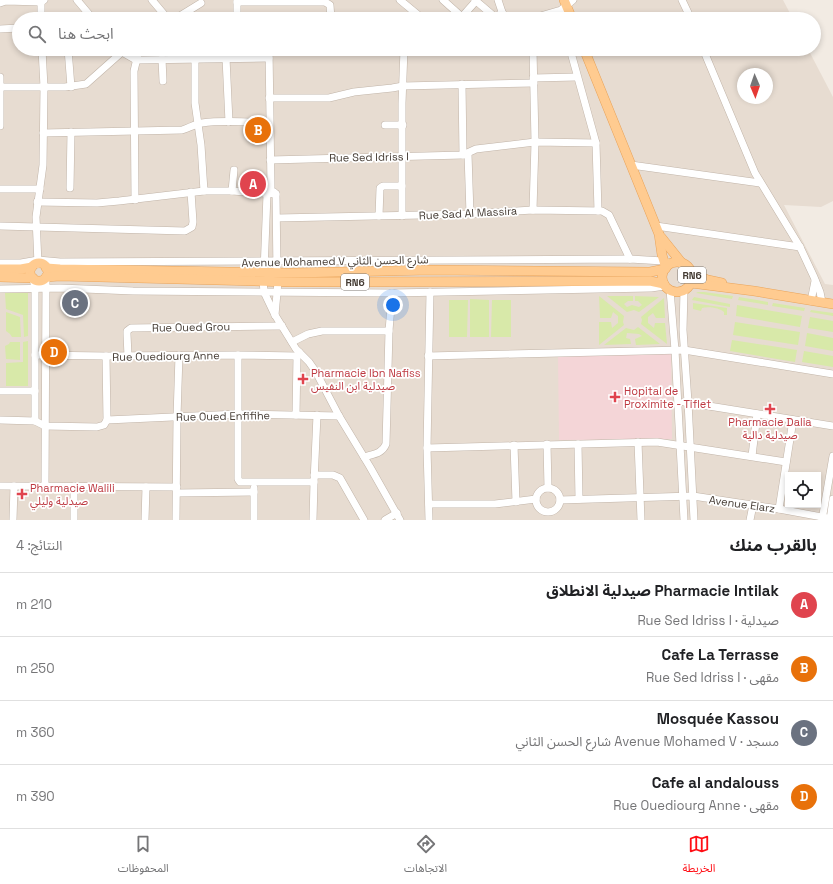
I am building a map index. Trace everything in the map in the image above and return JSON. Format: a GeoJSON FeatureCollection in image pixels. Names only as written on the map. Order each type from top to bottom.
{"type":"FeatureCollection","features":[{"type":"Feature","properties":{"kind":"main road"},"geometry":{"type":"LineString","coordinates":[[568,2],[570,12]]}},
{"type":"Feature","properties":{"kind":"main road"},"geometry":{"type":"LineString","coordinates":[[587,56],[657,230],[665,263]]}},
{"type":"Feature","properties":{"kind":"main road"},"geometry":{"type":"LineString","coordinates":[[657,230],[672,253],[681,262]]}},
{"type":"Feature","properties":{"kind":"main road","name":"RN6"},"geometry":{"type":"LineString","coordinates":[[650,280],[665,263],[681,262],[688,266],[692,273],[708,283]]}},
{"type":"Feature","properties":{"kind":"main road","name":"RN6"},"geometry":{"type":"LineString","coordinates":[[665,263],[663,274],[667,286]]}},
{"type":"Feature","properties":{"kind":"main road"},"geometry":{"type":"LineString","coordinates":[[33,278],[31,272],[39,265],[48,273],[46,278]]}},
{"type":"Feature","properties":{"kind":"main road","name":"RN6"},"geometry":{"type":"LineString","coordinates":[[0,277],[21,269],[39,265],[60,269],[249,277],[291,277],[431,270],[650,280],[679,292],[684,290],[691,283],[692,273]]}},
{"type":"Feature","properties":{"kind":"main road","name":"RN6"},"geometry":{"type":"LineString","coordinates":[[0,269],[21,269],[33,278],[41,281],[60,269]]}},
{"type":"Feature","properties":{"kind":"main road","name":"RN6"},"geometry":{"type":"LineString","coordinates":[[691,283],[708,283],[833,304]]}},
{"type":"Feature","properties":{"kind":"street"},"geometry":{"type":"LineString","coordinates":[[77,0],[87,12]]}},
{"type":"Feature","properties":{"kind":"street"},"geometry":{"type":"LineString","coordinates":[[152,0],[162,12]]}},
{"type":"Feature","properties":{"kind":"street"},"geometry":{"type":"LineString","coordinates":[[400,0],[415,12]]}},
{"type":"Feature","properties":{"kind":"street"},"geometry":{"type":"LineString","coordinates":[[443,0],[455,12]]}},
{"type":"Feature","properties":{"kind":"street"},"geometry":{"type":"LineString","coordinates":[[466,12],[475,0],[488,12]]}},
{"type":"Feature","properties":{"kind":"street"},"geometry":{"type":"LineString","coordinates":[[498,0],[502,12]]}},
{"type":"Feature","properties":{"kind":"street"},"geometry":{"type":"LineString","coordinates":[[682,0],[687,12]]}},
{"type":"Feature","properties":{"kind":"street"},"geometry":{"type":"LineString","coordinates":[[0,3],[42,1],[41,12]]}},
{"type":"Feature","properties":{"kind":"street"},"geometry":{"type":"LineString","coordinates":[[237,12],[237,1],[325,2],[330,5],[330,12]]}},
{"type":"Feature","properties":{"kind":"street"},"geometry":{"type":"LineString","coordinates":[[554,12],[561,10],[568,2]]}},
{"type":"Feature","properties":{"kind":"street"},"geometry":{"type":"LineString","coordinates":[[189,12],[201,3]]}},
{"type":"Feature","properties":{"kind":"street"},"geometry":{"type":"LineString","coordinates":[[0,29],[12,28]]}},
{"type":"Feature","properties":{"kind":"street"},"geometry":{"type":"LineString","coordinates":[[39,265],[36,226],[37,202],[43,165],[44,87],[42,56]]}},
{"type":"Feature","properties":{"kind":"street"},"geometry":{"type":"LineString","coordinates":[[69,56],[71,87]]}},
{"type":"Feature","properties":{"kind":"street"},"geometry":{"type":"LineString","coordinates":[[0,87],[71,87],[86,84],[114,56]]}},
{"type":"Feature","properties":{"kind":"street"},"geometry":{"type":"LineString","coordinates":[[130,56],[136,60],[268,58],[271,187],[267,194],[264,292],[275,315],[298,354],[316,372],[339,416],[399,517],[385,520]]}},
{"type":"Feature","properties":{"kind":"street"},"geometry":{"type":"LineString","coordinates":[[135,200],[134,71],[137,56]]}},
{"type":"Feature","properties":{"kind":"street"},"geometry":{"type":"LineString","coordinates":[[402,216],[402,103],[404,56]]}},
{"type":"Feature","properties":{"kind":"street"},"geometry":{"type":"LineString","coordinates":[[533,56],[535,142],[533,210]]}},
{"type":"Feature","properties":{"kind":"street"},"geometry":{"type":"LineString","coordinates":[[572,56],[596,143],[598,211]]}},
{"type":"Feature","properties":{"kind":"street"},"geometry":{"type":"LineString","coordinates":[[706,56],[760,183],[800,247],[820,292],[822,302]]}},
{"type":"Feature","properties":{"kind":"street"},"geometry":{"type":"LineString","coordinates":[[226,58],[229,122]]}},
{"type":"Feature","properties":{"kind":"street"},"geometry":{"type":"LineString","coordinates":[[162,59],[163,81]]}},
{"type":"Feature","properties":{"kind":"street"},"geometry":{"type":"LineString","coordinates":[[195,59],[195,103],[201,145],[204,191]]}},
{"type":"Feature","properties":{"kind":"street"},"geometry":{"type":"LineString","coordinates":[[0,77],[0,126]]}},
{"type":"Feature","properties":{"kind":"street"},"geometry":{"type":"LineString","coordinates":[[269,98],[329,98],[354,92],[403,86],[577,77]]}},
{"type":"Feature","properties":{"kind":"street"},"geometry":{"type":"LineString","coordinates":[[462,84],[465,154],[470,214]]}},
{"type":"Feature","properties":{"kind":"street"},"geometry":{"type":"LineString","coordinates":[[43,133],[182,130],[198,124],[229,122],[269,123]]}},
{"type":"Feature","properties":{"kind":"street"},"geometry":{"type":"LineString","coordinates":[[384,125],[403,125]]}},
{"type":"Feature","properties":{"kind":"street"},"geometry":{"type":"LineString","coordinates":[[70,188],[71,132]]}},
{"type":"Feature","properties":{"kind":"street","name":"Rue Sed Idriss I"},"geometry":{"type":"LineString","coordinates":[[270,160],[465,154],[476,150],[535,142],[596,143]]}},
{"type":"Feature","properties":{"kind":"street"},"geometry":{"type":"LineString","coordinates":[[631,165],[760,183]]}},
{"type":"Feature","properties":{"kind":"street"},"geometry":{"type":"LineString","coordinates":[[232,191],[234,170]]}},
{"type":"Feature","properties":{"kind":"street"},"geometry":{"type":"LineString","coordinates":[[379,216],[380,188],[383,186],[402,186]]}},
{"type":"Feature","properties":{"kind":"street"},"geometry":{"type":"LineString","coordinates":[[271,187],[276,194],[277,218],[278,292],[275,315]]}},
{"type":"Feature","properties":{"kind":"street"},"geometry":{"type":"LineString","coordinates":[[0,189],[40,189]]}},
{"type":"Feature","properties":{"kind":"street"},"geometry":{"type":"LineString","coordinates":[[37,202],[97,203],[135,200],[204,191],[276,194]]}},
{"type":"Feature","properties":{"kind":"street"},"geometry":{"type":"LineString","coordinates":[[0,226],[185,231],[192,227],[194,222],[191,192]]}},
{"type":"Feature","properties":{"kind":"street"},"geometry":{"type":"LineString","coordinates":[[598,196],[609,215],[630,260]]}},
{"type":"Feature","properties":{"kind":"street","name":"Rue Sad Al Massira"},"geometry":{"type":"LineString","coordinates":[[277,218],[470,214],[533,210],[598,211],[607,213]]}},
{"type":"Feature","properties":{"kind":"street"},"geometry":{"type":"LineString","coordinates":[[657,230],[800,247]]}},
{"type":"Feature","properties":{"kind":"street","name":"Avenue Mohamed V شارع الحسن الثاني"},"geometry":{"type":"LineString","coordinates":[[60,269],[264,261],[650,260],[665,263],[672,253]]}},
{"type":"Feature","properties":{"kind":"street"},"geometry":{"type":"LineString","coordinates":[[0,289],[60,288],[133,291],[430,292],[650,280],[650,260]]}},
{"type":"Feature","properties":{"kind":"street"},"geometry":{"type":"LineString","coordinates":[[249,262],[249,292]]}},
{"type":"Feature","properties":{"kind":"street"},"geometry":{"type":"LineString","coordinates":[[292,262],[292,292]]}},
{"type":"Feature","properties":{"kind":"street"},"geometry":{"type":"LineString","coordinates":[[0,263],[21,269],[21,288]]}},
{"type":"Feature","properties":{"kind":"street"},"geometry":{"type":"LineString","coordinates":[[60,269],[60,288]]}},
{"type":"Feature","properties":{"kind":"street"},"geometry":{"type":"LineString","coordinates":[[33,278],[35,289],[35,420]]}},
{"type":"Feature","properties":{"kind":"street"},"geometry":{"type":"LineString","coordinates":[[45,486],[46,278]]}},
{"type":"Feature","properties":{"kind":"street"},"geometry":{"type":"LineString","coordinates":[[811,300],[815,280]]}},
{"type":"Feature","properties":{"kind":"street"},"geometry":{"type":"LineString","coordinates":[[667,286],[675,350],[684,520]]}},
{"type":"Feature","properties":{"kind":"street"},"geometry":{"type":"LineString","coordinates":[[684,290],[684,350],[694,520]]}},
{"type":"Feature","properties":{"kind":"street"},"geometry":{"type":"LineString","coordinates":[[429,520],[427,448],[430,292]]}},
{"type":"Feature","properties":{"kind":"street"},"geometry":{"type":"LineString","coordinates":[[364,457],[379,453],[384,449],[386,444],[389,331],[392,293]]}},
{"type":"Feature","properties":{"kind":"street","name":"Rue Oued Grou"},"geometry":{"type":"LineString","coordinates":[[128,356],[127,334],[128,329],[131,328],[282,326]]}},
{"type":"Feature","properties":{"kind":"street"},"geometry":{"type":"LineString","coordinates":[[292,342],[308,334],[322,331],[389,331]]}},
{"type":"Feature","properties":{"kind":"street"},"geometry":{"type":"LineString","coordinates":[[428,356],[684,350],[833,374]]}},
{"type":"Feature","properties":{"kind":"street"},"geometry":{"type":"LineString","coordinates":[[296,415],[298,354]]}},
{"type":"Feature","properties":{"kind":"street","name":"Rue Ouediourg Anne"},"geometry":{"type":"LineString","coordinates":[[35,355],[128,356],[298,354]]}},
{"type":"Feature","properties":{"kind":"street"},"geometry":{"type":"LineString","coordinates":[[176,520],[178,355]]}},
{"type":"Feature","properties":{"kind":"street"},"geometry":{"type":"LineString","coordinates":[[238,355],[237,477],[240,482],[314,479],[333,475],[340,478],[364,520]]}},
{"type":"Feature","properties":{"kind":"street"},"geometry":{"type":"LineString","coordinates":[[106,356],[107,420]]}},
{"type":"Feature","properties":{"kind":"street"},"geometry":{"type":"LineString","coordinates":[[0,391],[35,391]]}},
{"type":"Feature","properties":{"kind":"street"},"geometry":{"type":"LineString","coordinates":[[678,402],[688,402],[833,426]]}},
{"type":"Feature","properties":{"kind":"street","name":"Rue Oued Enfifihe"},"geometry":{"type":"LineString","coordinates":[[45,426],[97,427],[104,425],[107,420],[238,414],[339,416]]}},
{"type":"Feature","properties":{"kind":"street"},"geometry":{"type":"LineString","coordinates":[[752,456],[757,414]]}},
{"type":"Feature","properties":{"kind":"street"},"geometry":{"type":"LineString","coordinates":[[313,520],[317,415]]}},
{"type":"Feature","properties":{"kind":"street"},"geometry":{"type":"LineString","coordinates":[[0,420],[35,420],[45,426]]}},
{"type":"Feature","properties":{"kind":"street"},"geometry":{"type":"LineString","coordinates":[[779,509],[793,420]]}},
{"type":"Feature","properties":{"kind":"street"},"geometry":{"type":"LineString","coordinates":[[427,448],[638,442],[679,444],[786,462]]}},
{"type":"Feature","properties":{"kind":"street"},"geometry":{"type":"LineString","coordinates":[[638,442],[641,520]]}},
{"type":"Feature","properties":{"kind":"street"},"geometry":{"type":"LineString","coordinates":[[547,444],[548,488]]}},
{"type":"Feature","properties":{"kind":"street"},"geometry":{"type":"LineString","coordinates":[[578,444],[579,499]]}},
{"type":"Feature","properties":{"kind":"street"},"geometry":{"type":"LineString","coordinates":[[514,445],[516,502]]}},
{"type":"Feature","properties":{"kind":"street"},"geometry":{"type":"LineString","coordinates":[[822,518],[833,456]]}},
{"type":"Feature","properties":{"kind":"street"},"geometry":{"type":"LineString","coordinates":[[254,482],[254,520]]}},
{"type":"Feature","properties":{"kind":"street"},"geometry":{"type":"LineString","coordinates":[[0,486],[146,487],[177,490],[254,492]]}},
{"type":"Feature","properties":{"kind":"street"},"geometry":{"type":"LineString","coordinates":[[13,520],[14,486]]}},
{"type":"Feature","properties":{"kind":"street"},"geometry":{"type":"LineString","coordinates":[[74,486],[74,520]]}},
{"type":"Feature","properties":{"kind":"street"},"geometry":{"type":"LineString","coordinates":[[145,520],[146,487]]}},
{"type":"Feature","properties":{"kind":"street"},"geometry":{"type":"LineString","coordinates":[[548,488],[557,492],[560,500],[558,507],[548,512],[541,509],[536,500],[539,492],[548,488]]}},
{"type":"Feature","properties":{"kind":"street","name":"Avenue Elarz"},"geometry":{"type":"LineString","coordinates":[[560,500],[693,496],[779,509],[831,519]]}},
{"type":"Feature","properties":{"kind":"street"},"geometry":{"type":"LineString","coordinates":[[831,519],[833,498]]}},
{"type":"Feature","properties":{"kind":"street"},"geometry":{"type":"LineString","coordinates":[[429,504],[495,504],[536,500]]}},
{"type":"Feature","properties":{"kind":"street"},"geometry":{"type":"LineString","coordinates":[[750,520],[752,505]]}},
{"type":"Feature","properties":{"kind":"street"},"geometry":{"type":"LineString","coordinates":[[548,512],[548,520]]}},
{"type":"Feature","properties":{"kind":"shaded area"},"geometry":{"type":"Polygon","coordinates":[[[0,0],[783,0],[789,12],[12,12],[12,56],[812,56],[833,97],[833,201],[821,207],[784,205],[825,284],[833,285],[833,520],[0,520],[0,0]]]}},
{"type":"Feature","properties":{"kind":"shaded area","name":"Hopital de Proximite - Tiflet"},"geometry":{"type":"Polygon","coordinates":[[[671,354],[672,439],[559,440],[558,355],[671,354]]]}},
{"type":"Feature","properties":{"kind":"green space"},"geometry":{"type":"Polygon","coordinates":[[[5,293],[28,293],[28,336],[24,337],[23,315],[6,309],[5,293]]]}},
{"type":"Feature","properties":{"kind":"green space"},"geometry":{"type":"Polygon","coordinates":[[[696,293],[733,296],[732,299],[696,293]]]}},
{"type":"Feature","properties":{"kind":"green space"},"geometry":{"type":"Polygon","coordinates":[[[599,296],[624,316],[624,325],[599,345],[599,322],[611,322],[612,328],[618,323],[618,316],[613,312],[611,318],[600,318],[599,296]]]}},
{"type":"Feature","properties":{"kind":"green space"},"geometry":{"type":"Polygon","coordinates":[[[607,296],[633,296],[633,301],[628,301],[624,304],[627,307],[632,305],[639,307],[642,305],[638,301],[635,301],[635,296],[659,297],[639,312],[634,310],[627,312],[607,296]]]}},
{"type":"Feature","properties":{"kind":"green space"},"geometry":{"type":"Polygon","coordinates":[[[694,297],[730,304],[730,307],[692,300],[694,297]]]}},
{"type":"Feature","properties":{"kind":"green space"},"geometry":{"type":"Polygon","coordinates":[[[739,297],[768,302],[768,305],[738,300],[739,297]]]}},
{"type":"Feature","properties":{"kind":"green space"},"geometry":{"type":"Polygon","coordinates":[[[664,298],[665,318],[656,318],[653,313],[648,317],[648,323],[654,328],[655,323],[665,323],[667,344],[641,324],[641,317],[664,298]]]}},
{"type":"Feature","properties":{"kind":"green space"},"geometry":{"type":"Polygon","coordinates":[[[470,299],[489,300],[489,337],[470,337],[470,299]]]}},
{"type":"Feature","properties":{"kind":"green space"},"geometry":{"type":"Polygon","coordinates":[[[449,300],[468,300],[467,337],[449,337],[449,300]]]}},
{"type":"Feature","properties":{"kind":"green space"},"geometry":{"type":"Polygon","coordinates":[[[492,300],[511,300],[511,337],[491,337],[492,300]]]}},
{"type":"Feature","properties":{"kind":"green space"},"geometry":{"type":"Polygon","coordinates":[[[693,303],[727,308],[727,315],[724,315],[724,312],[720,309],[707,307],[702,308],[701,311],[693,309],[693,303]]]}},
{"type":"Feature","properties":{"kind":"green space"},"geometry":{"type":"Polygon","coordinates":[[[773,303],[805,308],[804,311],[772,306],[773,303]]]}},
{"type":"Feature","properties":{"kind":"green space"},"geometry":{"type":"Polygon","coordinates":[[[737,305],[802,316],[800,327],[736,316],[737,305]]]}},
{"type":"Feature","properties":{"kind":"green space"},"geometry":{"type":"Polygon","coordinates":[[[811,310],[833,313],[833,316],[810,312],[811,310]]]}},
{"type":"Feature","properties":{"kind":"green space"},"geometry":{"type":"Polygon","coordinates":[[[6,312],[20,317],[21,337],[12,337],[6,331],[6,312]]]}},
{"type":"Feature","properties":{"kind":"green space"},"geometry":{"type":"Polygon","coordinates":[[[810,317],[833,321],[833,332],[808,328],[810,317]]]}},
{"type":"Feature","properties":{"kind":"green space"},"geometry":{"type":"Polygon","coordinates":[[[735,322],[800,332],[798,345],[733,335],[735,322]]]}},
{"type":"Feature","properties":{"kind":"green space"},"geometry":{"type":"Polygon","coordinates":[[[638,327],[660,344],[636,345],[635,339],[642,336],[639,334],[627,333],[626,338],[630,339],[631,344],[604,345],[626,328],[634,330],[638,327]]]}},
{"type":"Feature","properties":{"kind":"green space"},"geometry":{"type":"Polygon","coordinates":[[[807,333],[833,338],[833,351],[805,346],[807,333]]]}},
{"type":"Feature","properties":{"kind":"green space"},"geometry":{"type":"Polygon","coordinates":[[[732,340],[797,350],[795,362],[730,351],[732,340]]]}},
{"type":"Feature","properties":{"kind":"green space"},"geometry":{"type":"Polygon","coordinates":[[[28,341],[28,386],[6,386],[6,363],[23,362],[23,342],[28,341]]]}},
{"type":"Feature","properties":{"kind":"green space"},"geometry":{"type":"Polygon","coordinates":[[[10,342],[20,342],[20,360],[6,359],[5,346],[10,342]]]}},
{"type":"Feature","properties":{"kind":"green space"},"geometry":{"type":"Polygon","coordinates":[[[804,351],[833,356],[833,367],[802,362],[804,351]]]}},
{"type":"Feature","properties":{"kind":"place","name":"Cafe La Terrasse"},"geometry":{"type":"Point","coordinates":[258,130]}},
{"type":"Feature","properties":{"kind":"place","name":"Pharmacie Intilak صيدلية الانطلاق"},"geometry":{"type":"Point","coordinates":[253,184]}},
{"type":"Feature","properties":{"kind":"place","name":"Mosquée Kassou"},"geometry":{"type":"Point","coordinates":[75,303]}},
{"type":"Feature","properties":{"kind":"place","name":"Cafe al andalouss"},"geometry":{"type":"Point","coordinates":[54,352]}},
{"type":"Feature","properties":{"kind":"place","name":"Pharmacie Ibn Nafiss صيدلية ابن النفيس"},"geometry":{"type":"Point","coordinates":[303,379]}},
{"type":"Feature","properties":{"kind":"place","name":"Hopital de Proximite - Tiflet"},"geometry":{"type":"Point","coordinates":[615,397]}},
{"type":"Feature","properties":{"kind":"place","name":"Pharmacie Dalia صيدلية دالية"},"geometry":{"type":"Point","coordinates":[770,409]}},
{"type":"Feature","properties":{"kind":"place","name":"Pharmacie Walili صيدلية وليلي"},"geometry":{"type":"Point","coordinates":[22,494]}}]}
